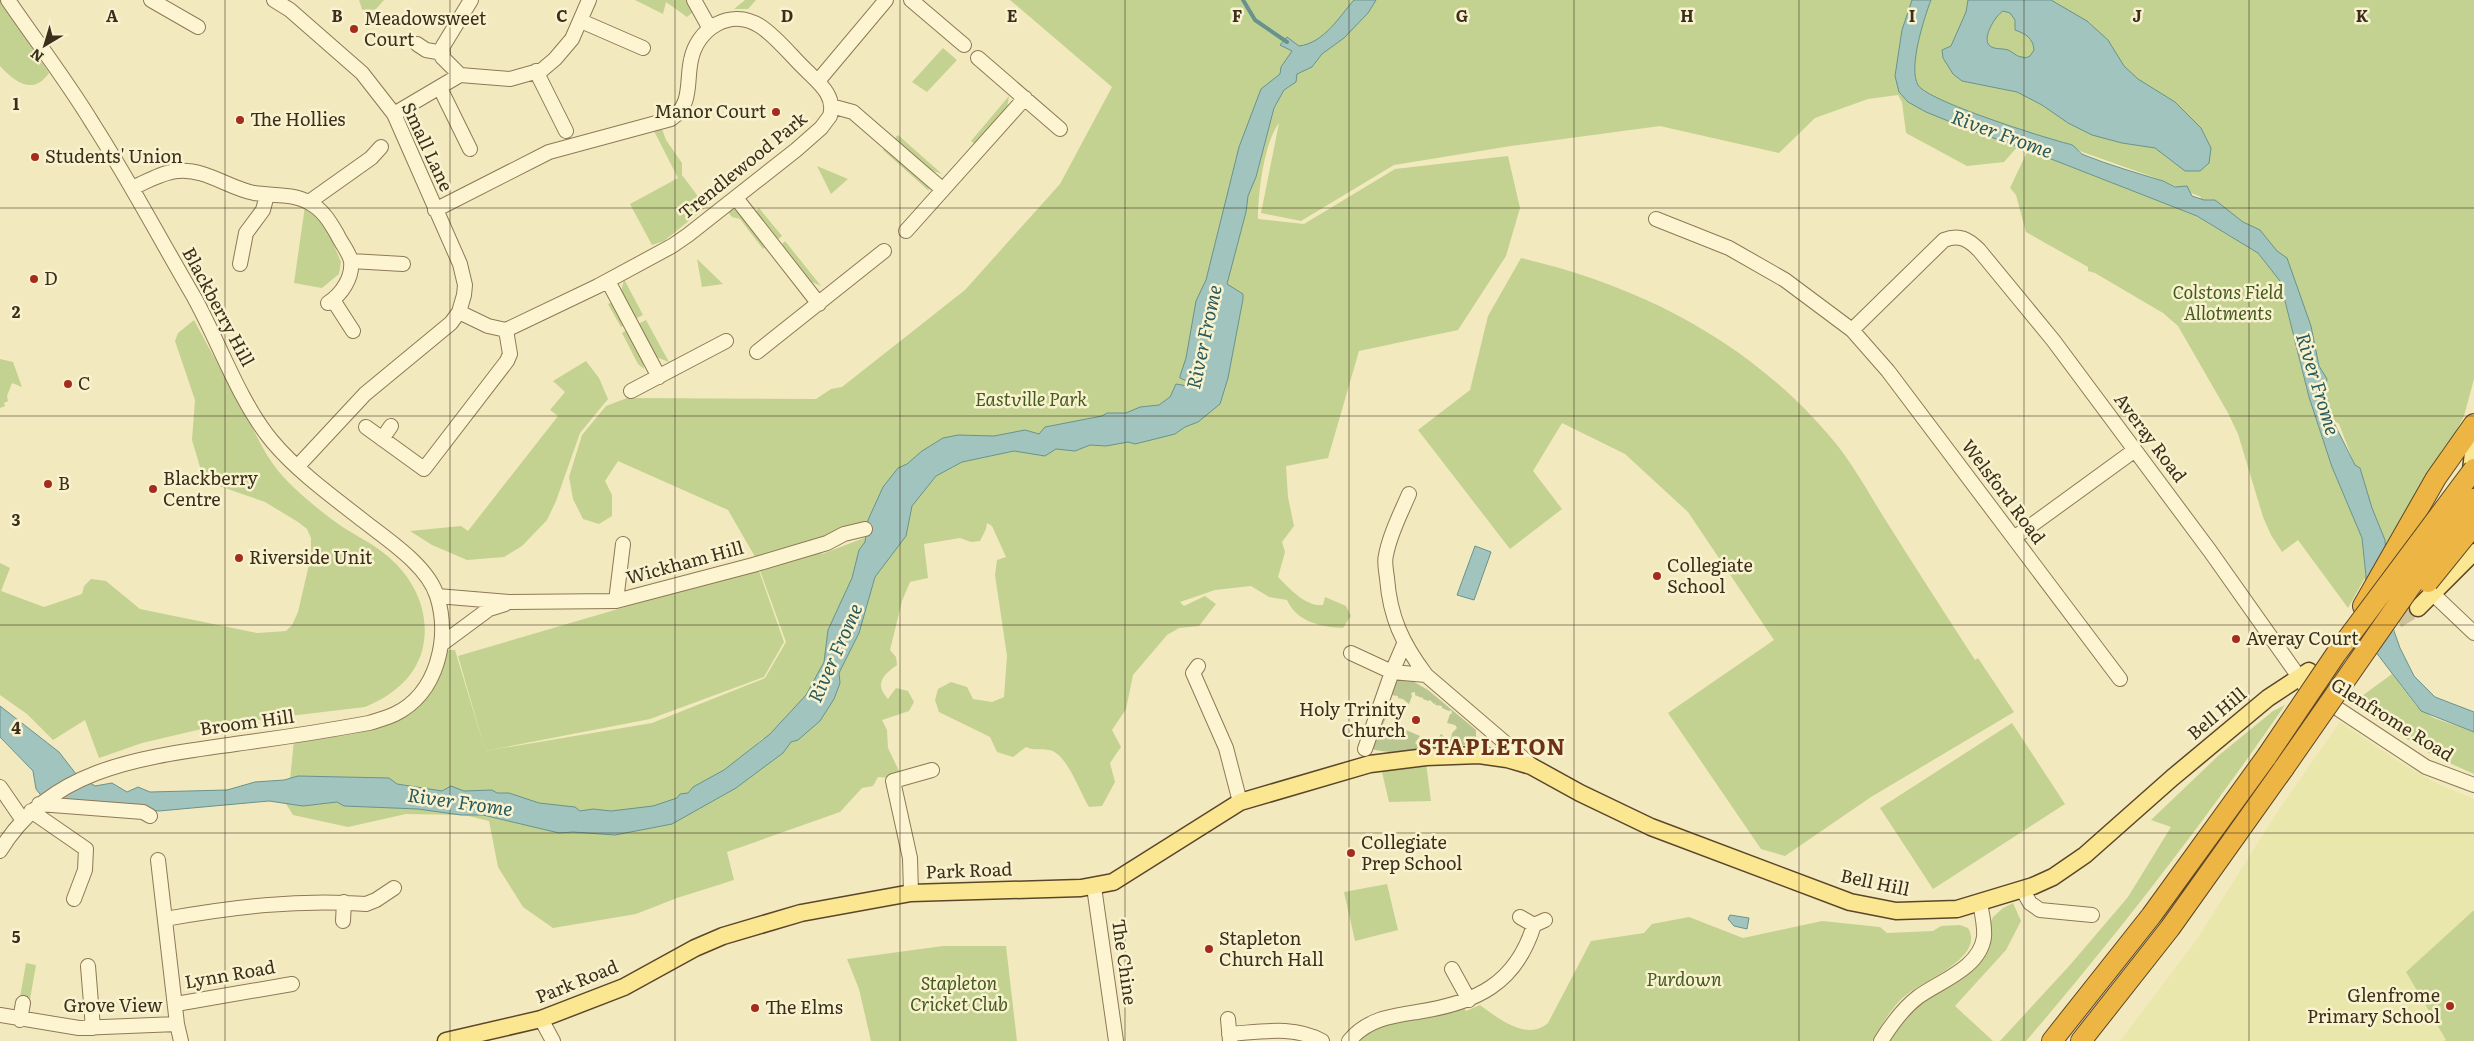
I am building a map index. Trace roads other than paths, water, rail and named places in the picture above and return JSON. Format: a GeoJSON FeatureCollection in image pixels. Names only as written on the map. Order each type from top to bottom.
{"type":"FeatureCollection","features":[{"type":"Feature","properties":{"kind":"highway"},"geometry":{"type":"LineString","coordinates":[[2336,654],[2436,478],[2474,424]]}},
{"type":"Feature","properties":{"kind":"highway"},"geometry":{"type":"LineString","coordinates":[[2052,1041],[2151,916],[2266,756],[2336,654],[2474,469]]}},
{"type":"Feature","properties":{"kind":"highway"},"geometry":{"type":"LineString","coordinates":[[2081,1041],[2170,928],[2356,668],[2413,582],[2472,500]]}},
{"type":"Feature","properties":{"kind":"highway"},"geometry":{"type":"LineString","coordinates":[[2356,668],[2474,525]]}},
{"type":"Feature","properties":{"kind":"main road"},"geometry":{"type":"LineString","coordinates":[[2435,590],[2472,500],[2474,443]]}},
{"type":"Feature","properties":{"kind":"main road"},"geometry":{"type":"LineString","coordinates":[[2418,608],[2474,552]]}},
{"type":"Feature","properties":{"kind":"main road","name":"Bell Hill"},"geometry":{"type":"LineString","coordinates":[[1489,757],[1531,766],[1651,826],[1850,902],[1896,912],[1957,909],[2022,889],[2053,877],[2085,855],[2230,729],[2301,676]]}},
{"type":"Feature","properties":{"kind":"main road","name":"Park Road"},"geometry":{"type":"LineString","coordinates":[[446,1041],[542,1019],[624,986],[694,948],[749,927],[844,904],[911,893],[1094,887],[1113,882],[1240,802],[1370,764],[1444,756],[1489,757]]}},
{"type":"Feature","properties":{"kind":"street","name":"Blackberry Hill"},"geometry":{"type":"LineString","coordinates":[[8,0],[92,122],[132,188],[194,299],[242,392],[270,439],[297,467],[402,552],[430,581],[438,596]]}},
{"type":"Feature","properties":{"kind":"street"},"geometry":{"type":"LineString","coordinates":[[151,0],[198,27]]}},
{"type":"Feature","properties":{"kind":"street","name":"Small Lane"},"geometry":{"type":"LineString","coordinates":[[274,0],[290,10],[362,73],[394,114],[415,156],[435,210]]}},
{"type":"Feature","properties":{"kind":"street"},"geometry":{"type":"LineString","coordinates":[[460,75],[442,57],[443,46],[471,0]]}},
{"type":"Feature","properties":{"kind":"street"},"geometry":{"type":"LineString","coordinates":[[394,114],[460,75],[510,79],[536,72],[555,59],[572,40],[589,0]]}},
{"type":"Feature","properties":{"kind":"street"},"geometry":{"type":"LineString","coordinates":[[694,0],[710,27]]}},
{"type":"Feature","properties":{"kind":"street"},"geometry":{"type":"LineString","coordinates":[[818,81],[886,0]]}},
{"type":"Feature","properties":{"kind":"street"},"geometry":{"type":"LineString","coordinates":[[912,0],[964,45]]}},
{"type":"Feature","properties":{"kind":"street"},"geometry":{"type":"LineString","coordinates":[[297,467],[360,399],[445,330],[459,312],[464,295],[464,278],[460,264],[435,210],[549,152],[658,124],[674,117],[688,96],[690,62],[694,49],[710,27],[721,21],[734,19],[758,25],[818,81],[826,90],[831,106],[853,112],[942,189]]}},
{"type":"Feature","properties":{"kind":"street"},"geometry":{"type":"LineString","coordinates":[[581,21],[643,48]]}},
{"type":"Feature","properties":{"kind":"street"},"geometry":{"type":"LineString","coordinates":[[417,44],[426,50],[443,53]]}},
{"type":"Feature","properties":{"kind":"street"},"geometry":{"type":"LineString","coordinates":[[978,58],[1060,129]]}},
{"type":"Feature","properties":{"kind":"street"},"geometry":{"type":"LineString","coordinates":[[536,72],[566,131]]}},
{"type":"Feature","properties":{"kind":"street"},"geometry":{"type":"LineString","coordinates":[[440,88],[470,148]]}},
{"type":"Feature","properties":{"kind":"street"},"geometry":{"type":"LineString","coordinates":[[906,231],[1024,98]]}},
{"type":"Feature","properties":{"kind":"street","name":"Trendlewood Park"},"geometry":{"type":"LineString","coordinates":[[506,330],[608,281],[672,246],[688,235],[801,146],[830,116],[831,106]]}},
{"type":"Feature","properties":{"kind":"street"},"geometry":{"type":"LineString","coordinates":[[310,202],[372,158],[381,147]]}},
{"type":"Feature","properties":{"kind":"street"},"geometry":{"type":"LineString","coordinates":[[132,188],[165,173],[183,171],[200,174],[250,192],[290,196],[310,202],[328,218],[351,261],[347,282],[330,301],[353,331]]}},
{"type":"Feature","properties":{"kind":"street"},"geometry":{"type":"LineString","coordinates":[[240,264],[246,233],[263,210],[267,195]]}},
{"type":"Feature","properties":{"kind":"street"},"geometry":{"type":"LineString","coordinates":[[736,198],[819,304]]}},
{"type":"Feature","properties":{"kind":"street","name":"Welsford Road"},"geometry":{"type":"LineString","coordinates":[[1656,219],[1729,248],[1762,264],[1852,330],[1888,371],[2120,679]]}},
{"type":"Feature","properties":{"kind":"street","name":"Averay Road"},"geometry":{"type":"LineString","coordinates":[[1852,330],[1944,240],[1956,237],[1968,240],[1979,250],[2053,340],[2301,676]]}},
{"type":"Feature","properties":{"kind":"street"},"geometry":{"type":"LineString","coordinates":[[757,352],[884,251]]}},
{"type":"Feature","properties":{"kind":"street"},"geometry":{"type":"LineString","coordinates":[[351,261],[402,264]]}},
{"type":"Feature","properties":{"kind":"street"},"geometry":{"type":"LineString","coordinates":[[608,281],[659,377]]}},
{"type":"Feature","properties":{"kind":"street"},"geometry":{"type":"LineString","coordinates":[[366,427],[421,473],[507,362],[510,354],[506,330],[488,326],[459,312]]}},
{"type":"Feature","properties":{"kind":"street"},"geometry":{"type":"LineString","coordinates":[[631,391],[726,341]]}},
{"type":"Feature","properties":{"kind":"street"},"geometry":{"type":"LineString","coordinates":[[382,439],[392,426]]}},
{"type":"Feature","properties":{"kind":"street"},"geometry":{"type":"LineString","coordinates":[[2014,538],[2135,450]]}},
{"type":"Feature","properties":{"kind":"street"},"geometry":{"type":"LineString","coordinates":[[1410,494],[1393,531],[1385,556],[1390,610],[1404,644],[1426,675],[1531,766]]}},
{"type":"Feature","properties":{"kind":"street","name":"Wickham Hill"},"geometry":{"type":"LineString","coordinates":[[438,596],[509,602],[616,601],[763,562],[828,543],[844,534],[865,529]]}},
{"type":"Feature","properties":{"kind":"street"},"geometry":{"type":"LineString","coordinates":[[616,601],[623,544]]}},
{"type":"Feature","properties":{"kind":"street"},"geometry":{"type":"LineString","coordinates":[[2435,590],[2474,633]]}},
{"type":"Feature","properties":{"kind":"street","name":"Broom Hill"},"geometry":{"type":"LineString","coordinates":[[0,851],[34,809],[88,775],[144,758],[369,723],[396,714],[422,692],[438,663],[443,643],[443,620],[438,596]]}},
{"type":"Feature","properties":{"kind":"street","name":"Wickham Hill"},"geometry":{"type":"LineString","coordinates":[[443,643],[488,609],[509,602]]}},
{"type":"Feature","properties":{"kind":"street"},"geometry":{"type":"LineString","coordinates":[[1365,749],[1404,644]]}},
{"type":"Feature","properties":{"kind":"street"},"geometry":{"type":"LineString","coordinates":[[1351,653],[1392,672],[1426,675]]}},
{"type":"Feature","properties":{"kind":"street"},"geometry":{"type":"LineString","coordinates":[[1198,666],[1193,674],[1226,748],[1240,802]]}},
{"type":"Feature","properties":{"kind":"street","name":"Glenfrome Road"},"geometry":{"type":"LineString","coordinates":[[2301,676],[2426,767],[2474,785]]}},
{"type":"Feature","properties":{"kind":"street"},"geometry":{"type":"LineString","coordinates":[[1489,728],[1492,742],[1489,757]]}},
{"type":"Feature","properties":{"kind":"street"},"geometry":{"type":"LineString","coordinates":[[911,893],[910,858],[893,781],[932,770]]}},
{"type":"Feature","properties":{"kind":"street"},"geometry":{"type":"LineString","coordinates":[[0,787],[34,809],[86,849],[85,870],[74,900]]}},
{"type":"Feature","properties":{"kind":"street"},"geometry":{"type":"LineString","coordinates":[[34,809],[143,812],[150,816]]}},
{"type":"Feature","properties":{"kind":"street"},"geometry":{"type":"LineString","coordinates":[[158,860],[177,1024],[181,1041]]}},
{"type":"Feature","properties":{"kind":"street","name":"The Chine"},"geometry":{"type":"LineString","coordinates":[[1094,887],[1116,1041]]}},
{"type":"Feature","properties":{"kind":"street"},"geometry":{"type":"LineString","coordinates":[[165,919],[262,904],[344,902],[366,904],[394,888]]}},
{"type":"Feature","properties":{"kind":"street"},"geometry":{"type":"LineString","coordinates":[[2022,889],[2032,904],[2040,910],[2049,906],[2092,915]]}},
{"type":"Feature","properties":{"kind":"street"},"geometry":{"type":"LineString","coordinates":[[343,921],[344,902]]}},
{"type":"Feature","properties":{"kind":"street"},"geometry":{"type":"LineString","coordinates":[[1880,1041],[1897,1016],[1911,1003],[1967,966],[1978,953],[1984,936],[1980,903]]}},
{"type":"Feature","properties":{"kind":"street"},"geometry":{"type":"LineString","coordinates":[[1349,1041],[1360,1030],[1377,1019],[1439,1009],[1469,1000],[1484,993],[1509,972],[1523,954],[1539,922],[1520,917]]}},
{"type":"Feature","properties":{"kind":"street"},"geometry":{"type":"LineString","coordinates":[[88,966],[93,1028]]}},
{"type":"Feature","properties":{"kind":"street"},"geometry":{"type":"LineString","coordinates":[[1452,969],[1469,1000]]}},
{"type":"Feature","properties":{"kind":"street","name":"Lynn Road"},"geometry":{"type":"LineString","coordinates":[[176,1004],[292,984]]}},
{"type":"Feature","properties":{"kind":"street"},"geometry":{"type":"LineString","coordinates":[[20,1020],[23,1004]]}},
{"type":"Feature","properties":{"kind":"street","name":"Grove View"},"geometry":{"type":"LineString","coordinates":[[0,1015],[20,1020],[79,1028],[177,1024]]}},
{"type":"Feature","properties":{"kind":"street"},"geometry":{"type":"LineString","coordinates":[[542,1019],[554,1041]]}},
{"type":"Feature","properties":{"kind":"street"},"geometry":{"type":"LineString","coordinates":[[1228,1019],[1230,1038],[1288,1030],[1306,1034],[1322,1041]]}},
{"type":"Feature","properties":{"kind":"water","name":"River Frome"},"geometry":{"type":"Polygon","coordinates":[[[1354,0],[1376,0],[1368,13],[1344,38],[1322,54],[1312,67],[1297,74],[1296,82],[1284,90],[1274,108],[1256,177],[1248,196],[1246,212],[1227,284],[1243,294],[1243,299],[1228,378],[1220,404],[1198,422],[1185,427],[1175,434],[1135,444],[1128,442],[1106,446],[1090,445],[1075,451],[1056,449],[1045,456],[1014,451],[962,462],[936,476],[912,506],[906,536],[875,577],[859,633],[839,673],[840,683],[834,699],[820,721],[798,740],[791,742],[783,753],[736,788],[672,824],[615,835],[559,833],[483,815],[461,815],[418,809],[344,806],[337,802],[303,806],[269,801],[159,811],[43,798],[36,789],[33,771],[0,737],[0,706],[59,752],[76,774],[95,786],[112,783],[127,792],[138,787],[150,792],[227,790],[255,782],[284,780],[298,776],[389,778],[397,784],[442,791],[451,786],[464,791],[492,790],[497,793],[509,793],[539,803],[575,807],[580,811],[593,809],[611,811],[653,806],[677,798],[680,794],[688,793],[693,787],[724,770],[770,734],[806,695],[824,662],[828,630],[852,578],[859,550],[865,542],[868,520],[883,487],[898,468],[907,464],[922,451],[943,438],[958,435],[994,436],[1025,430],[1039,434],[1045,427],[1102,416],[1107,413],[1126,413],[1140,407],[1159,405],[1170,397],[1176,384],[1188,386],[1189,382],[1180,378],[1180,376],[1186,358],[1196,301],[1206,280],[1239,147],[1261,89],[1280,74],[1281,67],[1292,51],[1280,45],[1287,37],[1299,46],[1316,40],[1330,28],[1354,0]]]}},
{"type":"Feature","properties":{"kind":"water","name":"River Frome"},"geometry":{"type":"Polygon","coordinates":[[[1912,0],[1931,0],[1918,43],[1915,67],[1915,77],[1918,85],[1926,92],[1963,109],[2071,145],[2082,154],[2094,159],[2163,181],[2175,187],[2187,186],[2192,196],[2204,200],[2215,200],[2243,222],[2260,230],[2277,251],[2287,258],[2311,326],[2319,366],[2327,379],[2325,390],[2333,421],[2355,465],[2360,468],[2372,508],[2385,540],[2389,607],[2400,648],[2414,676],[2435,697],[2474,712],[2474,732],[2421,711],[2375,651],[2371,639],[2364,595],[2366,576],[2362,538],[2332,467],[2309,397],[2280,281],[2258,253],[2197,216],[2028,150],[1973,131],[1926,112],[1908,102],[1899,92],[1895,76],[1902,30],[1912,0]]]}},
{"type":"Feature","properties":{"kind":"water"},"geometry":{"type":"Polygon","coordinates":[[[1968,0],[2051,0],[2087,21],[2108,40],[2124,66],[2138,79],[2175,102],[2201,128],[2211,148],[2209,163],[2200,171],[2185,171],[2155,148],[2122,143],[2092,135],[2068,123],[2042,105],[2017,92],[1962,81],[1953,74],[1943,58],[1942,50],[1951,46],[1966,12],[1968,0]],[[2003,11],[1997,17],[1991,27],[1987,41],[1993,48],[2006,49],[2018,56],[2028,57],[2034,50],[2032,42],[2026,35],[2015,30],[2015,20],[2010,13],[2003,11]]]}},
{"type":"Feature","properties":{"kind":"water"},"geometry":{"type":"Polygon","coordinates":[[[1475,546],[1491,552],[1474,600],[1457,595],[1475,546]]]}},
{"type":"Feature","properties":{"kind":"water"},"geometry":{"type":"Polygon","coordinates":[[[1730,915],[1749,918],[1747,929],[1734,926],[1728,919],[1730,915]]]}},
{"type":"Feature","properties":{"kind":"waterway"},"geometry":{"type":"LineString","coordinates":[[1243,0],[1255,20],[1287,42]]}},
{"type":"Feature","properties":{"kind":"tunnel"},"geometry":{"type":"LineString","coordinates":[[2335,656],[2418,608]]}},
{"type":"Feature","properties":{"kind":"place","name":"Meadowsweet Court"},"geometry":{"type":"Point","coordinates":[354,29]}},
{"type":"Feature","properties":{"kind":"place","name":"Manor Court"},"geometry":{"type":"Point","coordinates":[776,112]}},
{"type":"Feature","properties":{"kind":"place","name":"The Hollies"},"geometry":{"type":"Point","coordinates":[240,120]}},
{"type":"Feature","properties":{"kind":"place","name":"Students' Union"},"geometry":{"type":"Point","coordinates":[35,157]}},
{"type":"Feature","properties":{"kind":"place","name":"D"},"geometry":{"type":"Point","coordinates":[34,279]}},
{"type":"Feature","properties":{"kind":"place","name":"C"},"geometry":{"type":"Point","coordinates":[68,384]}},
{"type":"Feature","properties":{"kind":"place","name":"B"},"geometry":{"type":"Point","coordinates":[48,484]}},
{"type":"Feature","properties":{"kind":"place","name":"Blackberry Centre"},"geometry":{"type":"Point","coordinates":[153,489]}},
{"type":"Feature","properties":{"kind":"place","name":"Riverside Unit"},"geometry":{"type":"Point","coordinates":[239,558]}},
{"type":"Feature","properties":{"kind":"place","name":"Collegiate School"},"geometry":{"type":"Point","coordinates":[1657,576]}},
{"type":"Feature","properties":{"kind":"place","name":"Averay Court"},"geometry":{"type":"Point","coordinates":[2236,639]}},
{"type":"Feature","properties":{"kind":"place","name":"Holy Trinity Church"},"geometry":{"type":"Point","coordinates":[1416,720]}},
{"type":"Feature","properties":{"kind":"place","name":"Collegiate Prep School"},"geometry":{"type":"Point","coordinates":[1351,853]}},
{"type":"Feature","properties":{"kind":"place","name":"Stapleton Church Hall"},"geometry":{"type":"Point","coordinates":[1209,949]}},
{"type":"Feature","properties":{"kind":"place","name":"Glenfrome Primary School"},"geometry":{"type":"Point","coordinates":[2450,1006]}},
{"type":"Feature","properties":{"kind":"place","name":"The Elms"},"geometry":{"type":"Point","coordinates":[755,1008]}},
{"type":"Feature","properties":{"kind":"district","name":"STAPLETON"},"geometry":{"type":"Point","coordinates":[1492,747]}},
{"type":"Feature","properties":{"kind":"park label","name":"Colstons Field Allotments"},"geometry":{"type":"Point","coordinates":[2228,303]}},
{"type":"Feature","properties":{"kind":"park label","name":"Eastville Park"},"geometry":{"type":"Point","coordinates":[1031,400]}},
{"type":"Feature","properties":{"kind":"park label","name":"Purdown"},"geometry":{"type":"Point","coordinates":[1684,980]}},
{"type":"Feature","properties":{"kind":"park label","name":"Stapleton Cricket Club"},"geometry":{"type":"Point","coordinates":[959,994]}}]}
